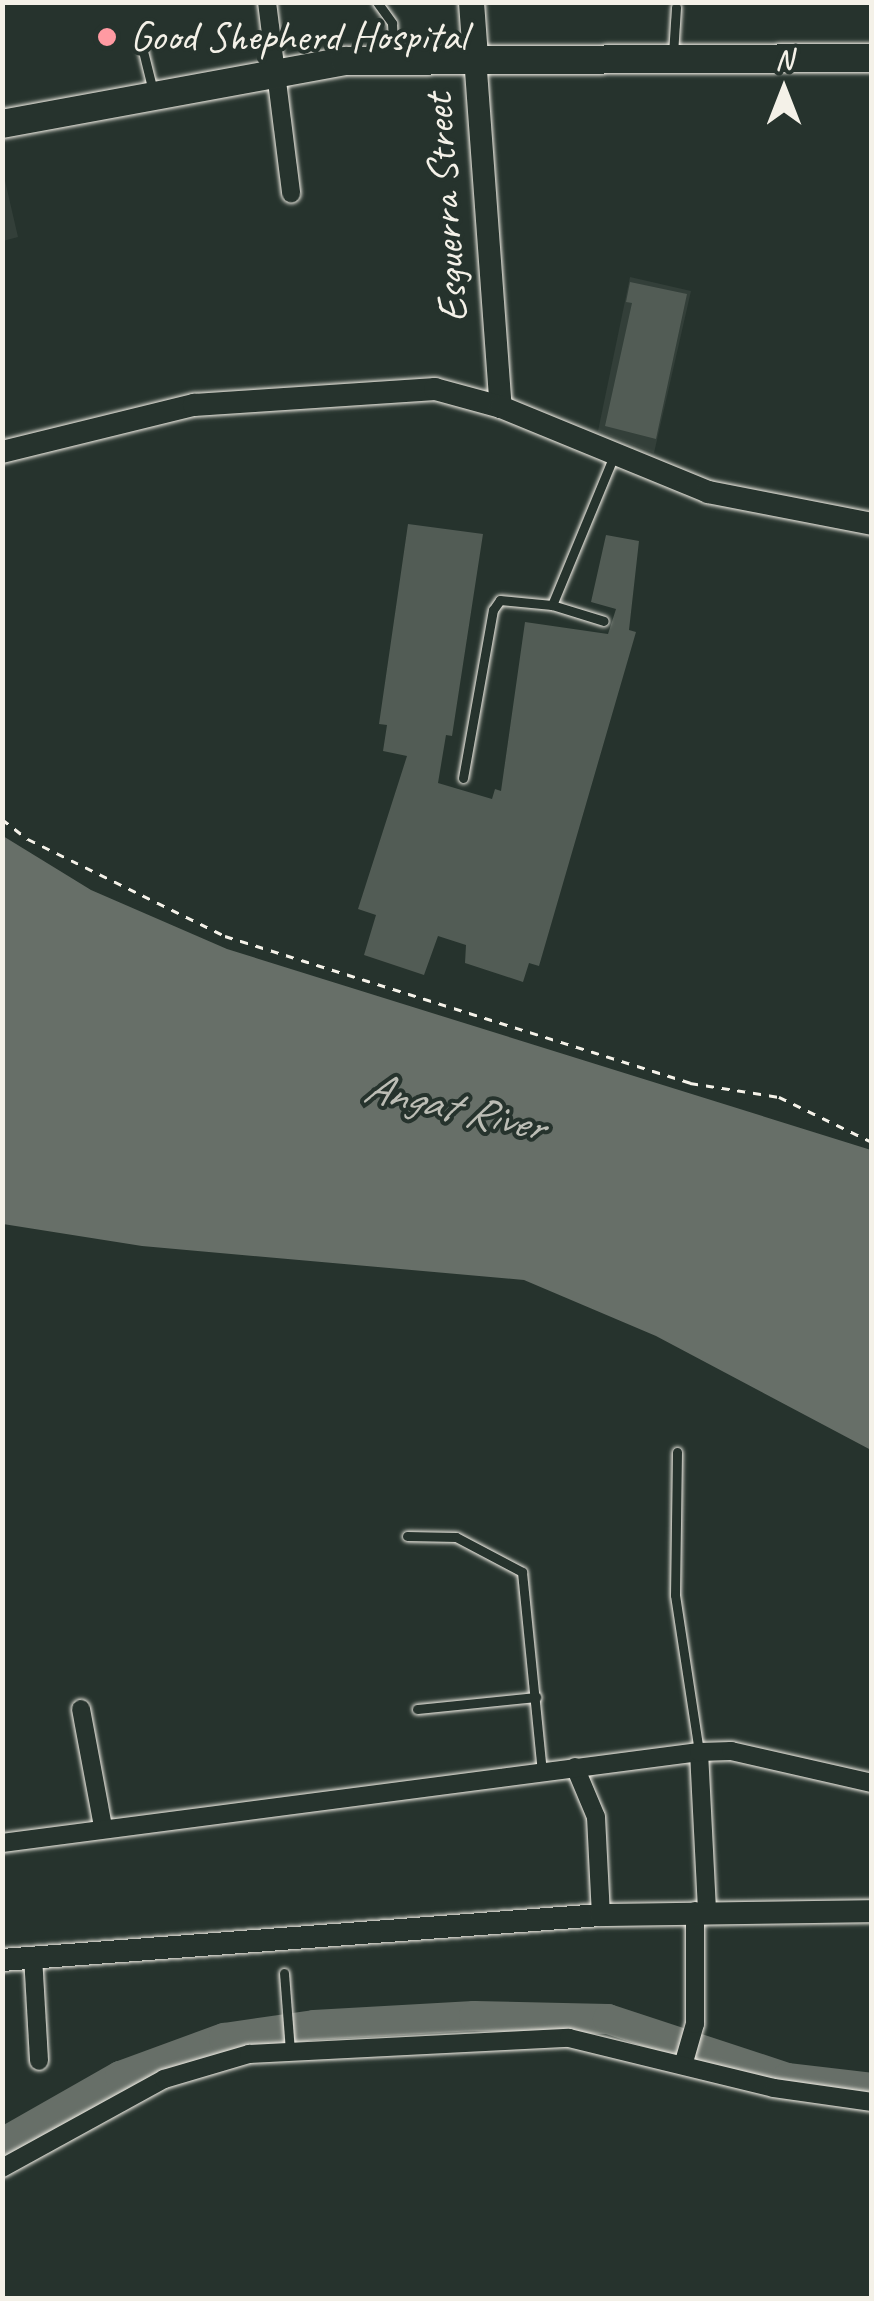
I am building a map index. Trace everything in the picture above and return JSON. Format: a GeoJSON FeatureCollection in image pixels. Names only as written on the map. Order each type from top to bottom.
{"type":"FeatureCollection","features":[{"type":"Feature","properties":{"kind":"main road","name":"Esguerra Street"},"geometry":{"type":"LineString","coordinates":[[471,2],[475,56]]}},
{"type":"Feature","properties":{"kind":"main road"},"geometry":{"type":"LineString","coordinates":[[2,124],[277,72],[394,59],[872,58]]}},
{"type":"Feature","properties":{"kind":"street"},"geometry":{"type":"LineString","coordinates":[[268,2],[291,193]]}},
{"type":"Feature","properties":{"kind":"street","name":"Esguerra Street"},"geometry":{"type":"LineString","coordinates":[[475,56],[501,407]]}},
{"type":"Feature","properties":{"kind":"street"},"geometry":{"type":"LineString","coordinates":[[2,452],[194,405],[435,389],[501,407],[708,492],[872,524]]}},
{"type":"Feature","properties":{"kind":"street"},"geometry":{"type":"LineString","coordinates":[[81,1709],[104,1828]]}},
{"type":"Feature","properties":{"kind":"street"},"geometry":{"type":"LineString","coordinates":[[2,1842],[699,1752],[731,1751],[872,1783]]}},
{"type":"Feature","properties":{"kind":"street"},"geometry":{"type":"LineString","coordinates":[[686,2057],[695,2024],[701,1911],[699,1752]]}},
{"type":"Feature","properties":{"kind":"street"},"geometry":{"type":"LineString","coordinates":[[575,1767],[596,1817],[601,1915]]}},
{"type":"Feature","properties":{"kind":"street"},"geometry":{"type":"LineString","coordinates":[[2,1960],[601,1915],[872,1911]]}},
{"type":"Feature","properties":{"kind":"street"},"geometry":{"type":"LineString","coordinates":[[34,1956],[39,2061]]}},
{"type":"Feature","properties":{"kind":"street"},"geometry":{"type":"LineString","coordinates":[[2,2168],[164,2079],[290,2043],[568,2038],[686,2057],[774,2088],[872,2102]]}},
{"type":"Feature","properties":{"kind":"lane"},"geometry":{"type":"LineString","coordinates":[[377,2],[392,23],[394,59]]}},
{"type":"Feature","properties":{"kind":"lane"},"geometry":{"type":"LineString","coordinates":[[672,57],[676,8]]}},
{"type":"Feature","properties":{"kind":"lane"},"geometry":{"type":"LineString","coordinates":[[141,43],[154,94]]}},
{"type":"Feature","properties":{"kind":"lane"},"geometry":{"type":"LineString","coordinates":[[552,605],[615,454]]}},
{"type":"Feature","properties":{"kind":"lane"},"geometry":{"type":"LineString","coordinates":[[463,778],[492,610],[500,600],[552,605],[604,621]]}},
{"type":"Feature","properties":{"kind":"lane"},"geometry":{"type":"LineString","coordinates":[[677,1452],[675,1595],[699,1752]]}},
{"type":"Feature","properties":{"kind":"lane"},"geometry":{"type":"LineString","coordinates":[[407,1536],[456,1537],[522,1572],[542,1772]]}},
{"type":"Feature","properties":{"kind":"lane"},"geometry":{"type":"LineString","coordinates":[[417,1709],[536,1696]]}},
{"type":"Feature","properties":{"kind":"lane"},"geometry":{"type":"LineString","coordinates":[[284,1972],[290,2043]]}},
{"type":"Feature","properties":{"kind":"path"},"geometry":{"type":"LineString","coordinates":[[2,818],[28,839],[225,936],[690,1084],[779,1097],[872,1142]]}},
{"type":"Feature","properties":{"kind":"shaded area"},"geometry":{"type":"Polygon","coordinates":[[[3,172],[18,237],[3,241],[2,240],[3,172]]]}},
{"type":"Feature","properties":{"kind":"shaded area"},"geometry":{"type":"Polygon","coordinates":[[[630,277],[691,291],[654,453],[598,431],[630,277]]]}},
{"type":"Feature","properties":{"kind":"water","name":"Angat River"},"geometry":{"type":"Polygon","coordinates":[[[3,836],[91,890],[227,949],[871,1150],[871,1450],[656,1336],[524,1280],[142,1246],[3,1224],[3,836]]]}},
{"type":"Feature","properties":{"kind":"building"},"geometry":{"type":"Polygon","coordinates":[[[630,282],[687,294],[656,439],[605,426],[632,303],[626,302],[630,282]]]}},
{"type":"Feature","properties":{"kind":"building"},"geometry":{"type":"Polygon","coordinates":[[[408,524],[483,534],[452,736],[446,735],[438,783],[492,799],[495,789],[501,791],[525,622],[608,634],[616,609],[591,602],[606,535],[639,541],[629,630],[636,632],[539,966],[529,963],[523,982],[465,963],[466,945],[438,936],[424,975],[364,955],[376,915],[358,909],[407,756],[383,751],[387,725],[379,724],[408,524]]]}},
{"type":"Feature","properties":{"kind":"waterway"},"geometry":{"type":"LineString","coordinates":[[2,2143],[120,2076],[224,2038],[314,2025],[474,2016],[608,2019],[787,2078],[872,2088]]}},
{"type":"Feature","properties":{"kind":"place","name":"Good Shepherd Hospital"},"geometry":{"type":"Point","coordinates":[107,37]}}]}
